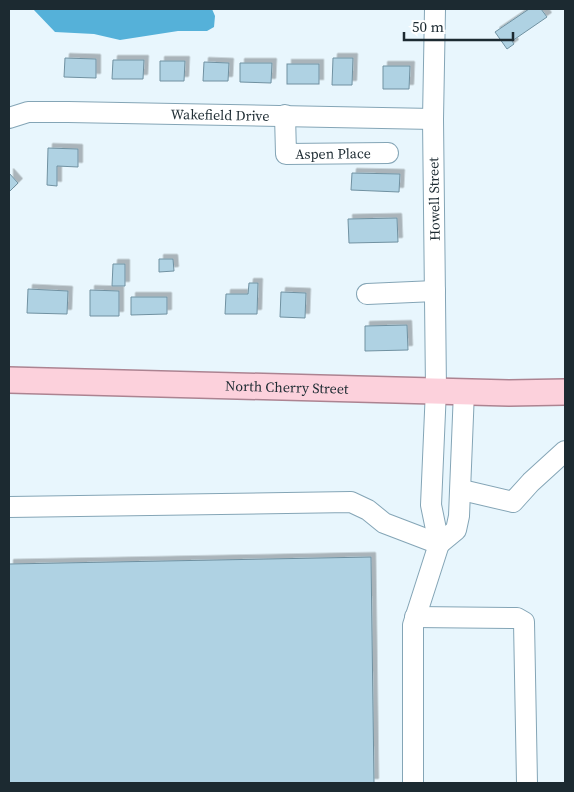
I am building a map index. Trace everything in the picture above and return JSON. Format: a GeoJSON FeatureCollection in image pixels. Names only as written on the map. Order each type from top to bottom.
{"type":"FeatureCollection","features":[{"type":"Feature","properties":{"kind":"main road","name":"North Cherry Street"},"geometry":{"type":"LineString","coordinates":[[9,380],[565,392]]}},
{"type":"Feature","properties":{"kind":"street","name":"Howell Street"},"geometry":{"type":"LineString","coordinates":[[435,9],[432,118],[436,389],[431,505],[439,544]]}},
{"type":"Feature","properties":{"kind":"street","name":"Wakefield Drive"},"geometry":{"type":"LineString","coordinates":[[9,118],[28,112],[58,112],[432,118]]}},
{"type":"Feature","properties":{"kind":"street","name":"Aspen Place"},"geometry":{"type":"LineString","coordinates":[[285,116],[286,154],[388,153]]}},
{"type":"Feature","properties":{"kind":"street"},"geometry":{"type":"LineString","coordinates":[[368,294],[435,291]]}},
{"type":"Feature","properties":{"kind":"street"},"geometry":{"type":"LineString","coordinates":[[413,783],[411,690],[415,617],[439,544],[456,530],[462,490],[464,390]]}},
{"type":"Feature","properties":{"kind":"street"},"geometry":{"type":"LineString","coordinates":[[462,490],[513,502],[531,482],[565,451]]}},
{"type":"Feature","properties":{"kind":"street"},"geometry":{"type":"LineString","coordinates":[[9,507],[351,502],[368,510],[384,522],[439,544]]}},
{"type":"Feature","properties":{"kind":"street"},"geometry":{"type":"LineString","coordinates":[[415,617],[517,618],[524,622],[528,783]]}},
{"type":"Feature","properties":{"kind":"water"},"geometry":{"type":"Polygon","coordinates":[[[33,9],[212,9],[215,16],[214,27],[207,31],[178,31],[120,40],[94,34],[55,32],[33,9]]]}},
{"type":"Feature","properties":{"kind":"building"},"geometry":{"type":"Polygon","coordinates":[[[529,9],[541,9],[547,17],[512,41],[514,44],[507,49],[495,32],[529,9]]]}},
{"type":"Feature","properties":{"kind":"building"},"geometry":{"type":"Polygon","coordinates":[[[65,58],[96,59],[96,78],[64,77],[65,58]]]}},
{"type":"Feature","properties":{"kind":"building"},"geometry":{"type":"Polygon","coordinates":[[[333,58],[353,58],[352,85],[332,85],[333,58]]]}},
{"type":"Feature","properties":{"kind":"building"},"geometry":{"type":"Polygon","coordinates":[[[113,60],[144,60],[143,79],[112,79],[113,60]]]}},
{"type":"Feature","properties":{"kind":"building"},"geometry":{"type":"Polygon","coordinates":[[[160,61],[185,61],[184,81],[160,81],[160,61]]]}},
{"type":"Feature","properties":{"kind":"building"},"geometry":{"type":"Polygon","coordinates":[[[204,62],[229,63],[228,81],[203,81],[204,62]]]}},
{"type":"Feature","properties":{"kind":"building"},"geometry":{"type":"Polygon","coordinates":[[[240,63],[272,63],[271,83],[240,82],[240,63]]]}},
{"type":"Feature","properties":{"kind":"building"},"geometry":{"type":"Polygon","coordinates":[[[287,64],[319,64],[319,84],[287,84],[287,64]]]}},
{"type":"Feature","properties":{"kind":"building"},"geometry":{"type":"Polygon","coordinates":[[[383,66],[410,66],[409,89],[383,89],[383,66]]]}},
{"type":"Feature","properties":{"kind":"building"},"geometry":{"type":"Polygon","coordinates":[[[48,148],[78,149],[78,167],[57,166],[57,186],[47,185],[48,148]]]}},
{"type":"Feature","properties":{"kind":"building"},"geometry":{"type":"Polygon","coordinates":[[[9,173],[18,183],[9,192],[9,173]]]}},
{"type":"Feature","properties":{"kind":"building"},"geometry":{"type":"Polygon","coordinates":[[[352,173],[400,174],[399,192],[351,190],[352,173]]]}},
{"type":"Feature","properties":{"kind":"building"},"geometry":{"type":"Polygon","coordinates":[[[397,218],[398,242],[349,243],[348,219],[397,218]]]}},
{"type":"Feature","properties":{"kind":"building"},"geometry":{"type":"Polygon","coordinates":[[[159,259],[173,259],[174,271],[159,272],[159,259]]]}},
{"type":"Feature","properties":{"kind":"building"},"geometry":{"type":"Polygon","coordinates":[[[113,264],[125,264],[125,286],[112,286],[113,264]]]}},
{"type":"Feature","properties":{"kind":"building"},"geometry":{"type":"Polygon","coordinates":[[[249,283],[258,283],[257,314],[225,314],[226,294],[248,294],[249,283]]]}},
{"type":"Feature","properties":{"kind":"building"},"geometry":{"type":"Polygon","coordinates":[[[28,289],[68,291],[67,314],[27,313],[28,289]]]}},
{"type":"Feature","properties":{"kind":"building"},"geometry":{"type":"Polygon","coordinates":[[[90,290],[119,291],[119,316],[90,316],[90,290]]]}},
{"type":"Feature","properties":{"kind":"building"},"geometry":{"type":"Polygon","coordinates":[[[281,292],[306,293],[305,318],[280,317],[281,292]]]}},
{"type":"Feature","properties":{"kind":"building"},"geometry":{"type":"Polygon","coordinates":[[[131,297],[167,297],[167,314],[131,315],[131,297]]]}},
{"type":"Feature","properties":{"kind":"building"},"geometry":{"type":"Polygon","coordinates":[[[407,325],[408,350],[365,351],[365,326],[407,325]]]}},
{"type":"Feature","properties":{"kind":"building"},"geometry":{"type":"Polygon","coordinates":[[[371,557],[374,783],[9,783],[9,564],[371,557]]]}}]}
